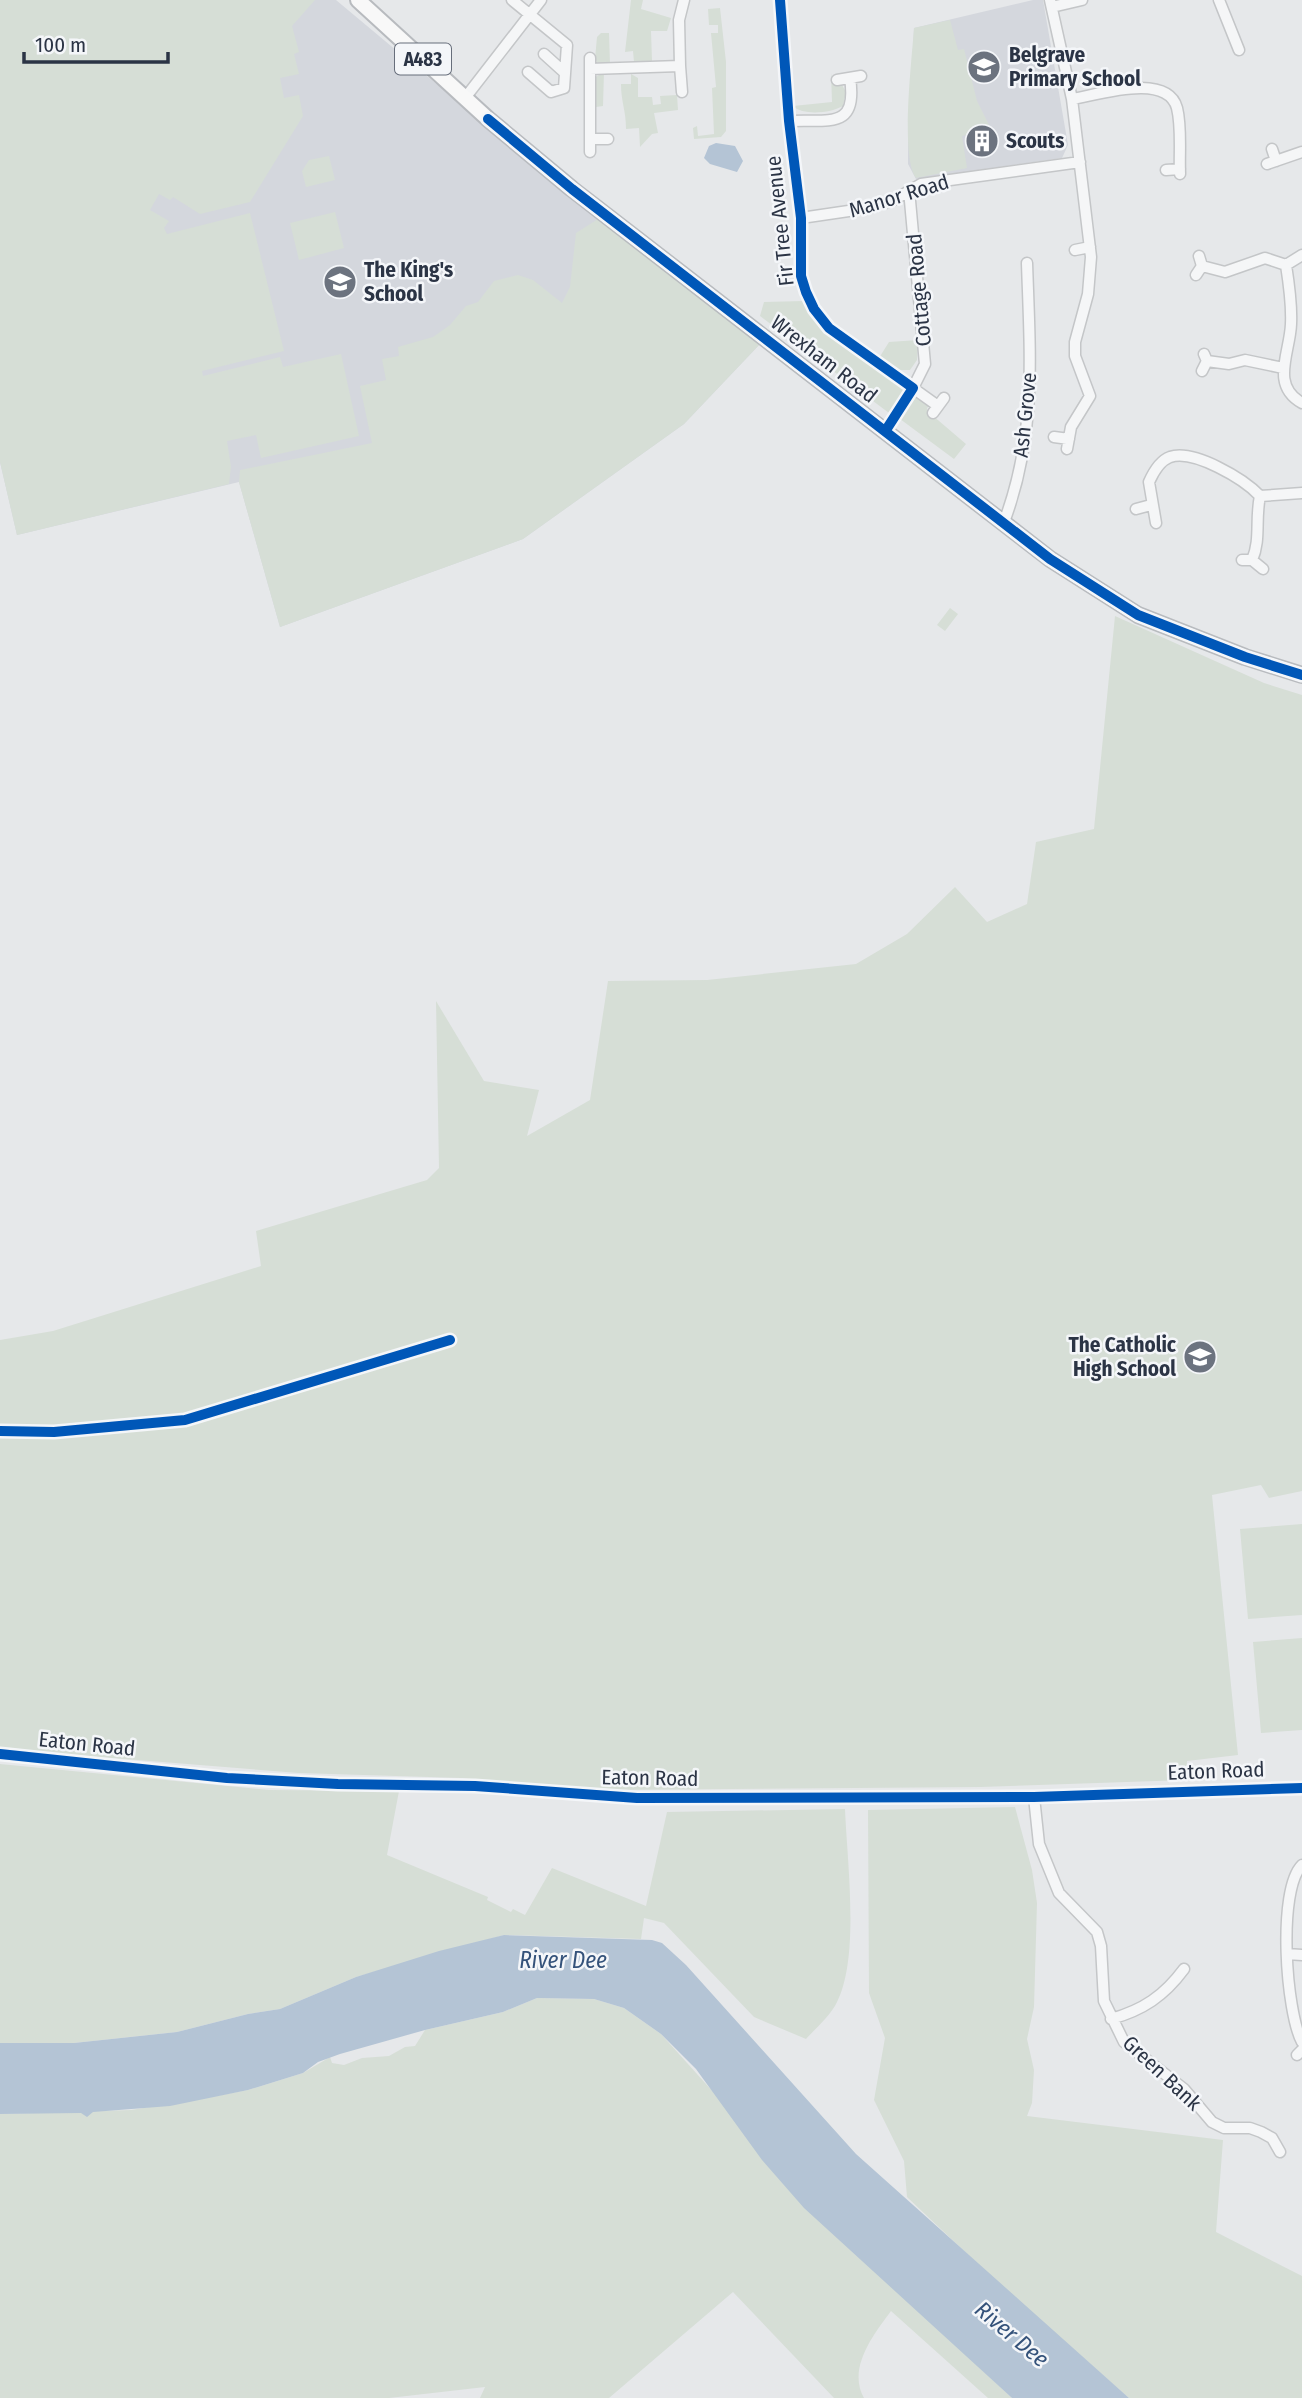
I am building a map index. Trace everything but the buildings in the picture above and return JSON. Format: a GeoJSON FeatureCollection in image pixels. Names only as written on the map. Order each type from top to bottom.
{"type":"FeatureCollection","features":[{"type":"Feature","properties":{"kind":"highway","name":"Wrexham Road"},"geometry":{"type":"LineString","coordinates":[[358,0],[465,98],[583,197],[1098,592],[1138,615],[1188,636],[1302,675]]}},
{"type":"Feature","properties":{"kind":"street"},"geometry":{"type":"LineString","coordinates":[[512,0],[567,45],[564,88],[551,92],[528,72]]}},
{"type":"Feature","properties":{"kind":"street"},"geometry":{"type":"LineString","coordinates":[[465,98],[541,0]]}},
{"type":"Feature","properties":{"kind":"street"},"geometry":{"type":"LineString","coordinates":[[682,92],[679,20],[684,0]]}},
{"type":"Feature","properties":{"kind":"street","name":"Fir Tree Avenue"},"geometry":{"type":"LineString","coordinates":[[780,0],[789,121],[801,218],[802,276],[814,309],[829,328],[938,405]]}},
{"type":"Feature","properties":{"kind":"street"},"geometry":{"type":"LineString","coordinates":[[1054,437],[1068,444],[1071,427],[1090,396],[1075,356],[1075,342],[1088,294],[1090,247],[1072,99],[1051,4],[1082,0]]}},
{"type":"Feature","properties":{"kind":"street"},"geometry":{"type":"LineString","coordinates":[[1219,0],[1239,50]]}},
{"type":"Feature","properties":{"kind":"street"},"geometry":{"type":"LineString","coordinates":[[544,54],[565,73]]}},
{"type":"Feature","properties":{"kind":"street"},"geometry":{"type":"LineString","coordinates":[[590,58],[590,152]]}},
{"type":"Feature","properties":{"kind":"street"},"geometry":{"type":"LineString","coordinates":[[590,69],[680,66]]}},
{"type":"Feature","properties":{"kind":"street"},"geometry":{"type":"LineString","coordinates":[[837,80],[861,76]]}},
{"type":"Feature","properties":{"kind":"street"},"geometry":{"type":"LineString","coordinates":[[789,121],[839,118],[849,111],[853,103],[850,78]]}},
{"type":"Feature","properties":{"kind":"street"},"geometry":{"type":"LineString","coordinates":[[1072,99],[1150,87],[1167,93],[1177,109],[1180,172],[1166,170]]}},
{"type":"Feature","properties":{"kind":"street"},"geometry":{"type":"LineString","coordinates":[[590,139],[608,139]]}},
{"type":"Feature","properties":{"kind":"street"},"geometry":{"type":"LineString","coordinates":[[1272,149],[1271,162],[1302,152]]}},
{"type":"Feature","properties":{"kind":"street","name":"Manor Road"},"geometry":{"type":"LineString","coordinates":[[801,218],[869,208],[892,201],[921,184],[1080,162]]}},
{"type":"Feature","properties":{"kind":"street","name":"Cottage Road"},"geometry":{"type":"LineString","coordinates":[[909,190],[925,364],[913,388]]}},
{"type":"Feature","properties":{"kind":"street"},"geometry":{"type":"LineString","coordinates":[[1074,250],[1090,247]]}},
{"type":"Feature","properties":{"kind":"street"},"geometry":{"type":"LineString","coordinates":[[1286,265],[1302,255]]}},
{"type":"Feature","properties":{"kind":"street"},"geometry":{"type":"LineString","coordinates":[[1199,266],[1225,272],[1265,258],[1286,265]]}},
{"type":"Feature","properties":{"kind":"street","name":"Ash Grove"},"geometry":{"type":"LineString","coordinates":[[1004,522],[1016,490],[1031,401],[1027,263]]}},
{"type":"Feature","properties":{"kind":"street"},"geometry":{"type":"LineString","coordinates":[[1286,265],[1292,325],[1283,368],[1288,391],[1302,403]]}},
{"type":"Feature","properties":{"kind":"street"},"geometry":{"type":"LineString","coordinates":[[1204,362],[1228,363],[1245,360],[1283,368]]}},
{"type":"Feature","properties":{"kind":"street"},"geometry":{"type":"LineString","coordinates":[[1156,523],[1149,482],[1153,472],[1166,458],[1175,456],[1191,457],[1236,476],[1260,496],[1302,493]]}},
{"type":"Feature","properties":{"kind":"street"},"geometry":{"type":"LineString","coordinates":[[1260,496],[1256,526],[1259,540],[1247,560],[1263,569]]}},
{"type":"Feature","properties":{"kind":"street"},"geometry":{"type":"LineString","coordinates":[[1136,509],[1151,505]]}},
{"type":"Feature","properties":{"kind":"street","name":"Eaton Road"},"geometry":{"type":"LineString","coordinates":[[0,1754],[228,1778],[338,1784],[475,1786],[601,1797],[1034,1797],[1302,1787]]}},
{"type":"Feature","properties":{"kind":"street","name":"Green Bank"},"geometry":{"type":"LineString","coordinates":[[1034,1797],[1039,1844],[1059,1893],[1097,1932],[1101,1946],[1104,2001],[1124,2042],[1184,2089],[1212,2122],[1224,2128],[1250,2128],[1261,2132],[1272,2138],[1280,2152]]}},
{"type":"Feature","properties":{"kind":"street"},"geometry":{"type":"LineString","coordinates":[[1302,1865],[1297,1870],[1288,1895],[1287,1954],[1287,1979],[1295,2024],[1302,2042]]}},
{"type":"Feature","properties":{"kind":"street"},"geometry":{"type":"LineString","coordinates":[[1287,1954],[1302,1955]]}},
{"type":"Feature","properties":{"kind":"street"},"geometry":{"type":"LineString","coordinates":[[1111,2020],[1147,2007],[1184,1969]]}},
{"type":"Feature","properties":{"kind":"shaded area"},"geometry":{"type":"Polygon","coordinates":[[[0,0],[315,0],[292,26],[299,52],[294,54],[299,74],[280,78],[284,98],[299,95],[303,116],[250,202],[200,214],[173,197],[170,200],[159,194],[150,210],[169,221],[164,228],[167,234],[250,213],[284,351],[202,371],[203,376],[280,357],[283,367],[341,354],[359,436],[261,458],[256,435],[227,441],[231,467],[229,484],[17,535],[0,462],[0,0]]]}},
{"type":"Feature","properties":{"kind":"shaded area","name":"The King's School"},"geometry":{"type":"Polygon","coordinates":[[[75,0],[336,0],[598,219],[760,344],[684,424],[523,539],[280,627],[239,482],[17,535],[0,462],[0,58],[75,0]]]}},
{"type":"Feature","properties":{"kind":"shaded area"},"geometry":{"type":"Polygon","coordinates":[[[631,0],[643,0],[641,9],[671,18],[667,31],[651,31],[652,61],[634,62],[633,51],[625,52],[631,0]]]}},
{"type":"Feature","properties":{"kind":"shaded area","name":"Belgrave Primary School"},"geometry":{"type":"Polygon","coordinates":[[[1033,0],[1043,0],[1068,145],[1062,158],[916,179],[908,164],[914,28],[1033,0]]]}},
{"type":"Feature","properties":{"kind":"shaded area"},"geometry":{"type":"Polygon","coordinates":[[[720,8],[726,62],[726,131],[721,137],[694,139],[693,128],[697,126],[698,136],[714,134],[712,88],[716,87],[711,33],[718,33],[718,25],[709,25],[708,9],[720,8]]]}},
{"type":"Feature","properties":{"kind":"shaded area"},"geometry":{"type":"Polygon","coordinates":[[[950,20],[958,50],[964,49],[977,101],[991,129],[962,136],[967,168],[916,178],[911,167],[908,129],[914,28],[950,20]]]}},
{"type":"Feature","properties":{"kind":"shaded area"},"geometry":{"type":"Polygon","coordinates":[[[601,33],[609,33],[610,64],[598,64],[595,59],[597,37],[601,33]]]}},
{"type":"Feature","properties":{"kind":"shaded area"},"geometry":{"type":"Polygon","coordinates":[[[604,72],[603,106],[596,107],[594,78],[604,72]]]}},
{"type":"Feature","properties":{"kind":"shaded area"},"geometry":{"type":"Polygon","coordinates":[[[831,73],[833,85],[842,85],[846,92],[843,106],[817,112],[803,111],[793,106],[832,102],[831,73]]]}},
{"type":"Feature","properties":{"kind":"shaded area"},"geometry":{"type":"Polygon","coordinates":[[[631,74],[638,78],[638,97],[652,97],[653,105],[661,104],[660,96],[677,95],[678,110],[654,113],[658,133],[652,134],[640,147],[639,128],[626,129],[621,84],[631,84],[631,74]]]}},
{"type":"Feature","properties":{"kind":"shaded area"},"geometry":{"type":"Polygon","coordinates":[[[329,156],[335,180],[306,187],[302,171],[309,160],[329,156]]]}},
{"type":"Feature","properties":{"kind":"shaded area"},"geometry":{"type":"Polygon","coordinates":[[[335,212],[344,248],[299,260],[290,223],[335,212]]]}},
{"type":"Feature","properties":{"kind":"shaded area"},"geometry":{"type":"Polygon","coordinates":[[[598,219],[760,344],[684,424],[523,539],[280,627],[239,482],[240,470],[372,443],[360,386],[386,380],[382,359],[399,356],[398,347],[433,337],[450,325],[466,306],[478,302],[494,281],[518,275],[533,280],[562,303],[570,287],[576,233],[598,219]]]}},
{"type":"Feature","properties":{"kind":"shaded area"},"geometry":{"type":"Polygon","coordinates":[[[804,301],[813,315],[906,388],[889,413],[760,316],[764,302],[804,301]]]}},
{"type":"Feature","properties":{"kind":"shaded area"},"geometry":{"type":"Polygon","coordinates":[[[918,340],[917,360],[910,370],[899,370],[879,358],[889,342],[918,340]]]}},
{"type":"Feature","properties":{"kind":"shaded area"},"geometry":{"type":"Polygon","coordinates":[[[912,392],[929,404],[927,409],[932,415],[966,444],[954,459],[896,416],[912,392]]]}},
{"type":"Feature","properties":{"kind":"shaded area"},"geometry":{"type":"Polygon","coordinates":[[[950,608],[958,614],[945,631],[937,625],[950,608]]]}},
{"type":"Feature","properties":{"kind":"shaded area"},"geometry":{"type":"Polygon","coordinates":[[[1115,616],[1264,683],[1302,695],[1302,1491],[1269,1498],[1261,1485],[1212,1495],[1238,1755],[1187,1761],[1186,1780],[980,1787],[597,1790],[461,1778],[299,1773],[0,1749],[0,1340],[53,1331],[261,1266],[256,1231],[427,1180],[439,1168],[436,1001],[484,1081],[539,1090],[527,1136],[590,1100],[608,981],[707,980],[856,964],[907,934],[955,887],[987,922],[1027,904],[1036,842],[1094,829],[1115,616]]]}},
{"type":"Feature","properties":{"kind":"shaded area"},"geometry":{"type":"Polygon","coordinates":[[[1302,1524],[1302,1615],[1248,1619],[1240,1529],[1302,1524]]]}},
{"type":"Feature","properties":{"kind":"shaded area"},"geometry":{"type":"Polygon","coordinates":[[[1302,1638],[1302,1730],[1261,1733],[1253,1642],[1302,1638]]]}},
{"type":"Feature","properties":{"kind":"shaded area"},"geometry":{"type":"Polygon","coordinates":[[[0,1764],[269,1790],[399,1791],[387,1855],[488,1897],[487,1900],[511,1912],[513,1909],[525,1915],[552,1868],[646,1906],[667,1812],[845,1809],[850,1935],[844,1983],[834,2007],[806,2039],[754,2017],[664,1923],[644,1918],[641,1939],[504,1935],[356,1977],[280,2009],[177,2032],[74,2043],[0,2043],[0,1764]]]}},
{"type":"Feature","properties":{"kind":"shaded area"},"geometry":{"type":"Polygon","coordinates":[[[1015,1807],[1032,1870],[1037,1903],[1034,2007],[1027,2039],[1034,2070],[1032,2103],[1027,2116],[1223,2140],[1216,2232],[1302,2276],[1302,2398],[1129,2398],[1001,2286],[907,2197],[904,2161],[874,2100],[885,2038],[869,1993],[868,1810],[1015,1807]]]}},
{"type":"Feature","properties":{"kind":"shaded area"},"geometry":{"type":"Polygon","coordinates":[[[537,1998],[594,1999],[624,2008],[661,2034],[865,2261],[1012,2398],[988,2398],[891,2311],[871,2341],[861,2363],[860,2387],[864,2398],[834,2398],[733,2292],[609,2398],[480,2398],[485,2387],[389,2398],[0,2398],[0,2114],[131,2110],[248,2090],[303,2073],[330,2057],[332,2063],[344,2065],[362,2058],[389,2056],[405,2047],[415,2046],[425,2030],[503,2012],[537,1998]]]}},
{"type":"Feature","properties":{"kind":"water"},"geometry":{"type":"Polygon","coordinates":[[[716,143],[735,146],[743,161],[737,172],[710,164],[704,158],[709,146],[716,143]]]}},
{"type":"Feature","properties":{"kind":"water","name":"River Dee"},"geometry":{"type":"Polygon","coordinates":[[[504,1935],[652,1940],[662,1943],[686,1965],[856,2154],[1129,2398],[1012,2398],[804,2208],[762,2160],[696,2069],[661,2034],[624,2008],[594,1999],[537,1998],[503,2012],[340,2054],[318,2062],[303,2073],[248,2090],[170,2106],[93,2112],[87,2117],[81,2113],[0,2114],[0,2043],[74,2043],[177,2032],[280,2009],[356,1977],[439,1951],[504,1935]]]}},
{"type":"Feature","properties":{"kind":"cycle path"},"geometry":{"type":"LineString","coordinates":[[780,0],[789,121],[801,218],[801,276],[814,309],[829,328],[913,388],[886,430]]}},
{"type":"Feature","properties":{"kind":"cycle path"},"geometry":{"type":"LineString","coordinates":[[488,119],[572,189],[1050,559],[1138,615],[1245,657],[1302,675]]}},
{"type":"Feature","properties":{"kind":"cycle path"},"geometry":{"type":"LineString","coordinates":[[0,1431],[54,1432],[185,1420],[450,1340]]}},
{"type":"Feature","properties":{"kind":"cycle path"},"geometry":{"type":"LineString","coordinates":[[0,1754],[227,1778],[338,1784],[475,1786],[637,1798],[1034,1797],[1302,1788]]}},
{"type":"Feature","properties":{"kind":"place","name":"Belgrave Primary School"},"geometry":{"type":"Point","coordinates":[984,67]}},
{"type":"Feature","properties":{"kind":"place","name":"Scouts"},"geometry":{"type":"Point","coordinates":[982,141]}},
{"type":"Feature","properties":{"kind":"place","name":"The King's School"},"geometry":{"type":"Point","coordinates":[340,282]}},
{"type":"Feature","properties":{"kind":"place","name":"The Catholic High School"},"geometry":{"type":"Point","coordinates":[1200,1357]}}]}
